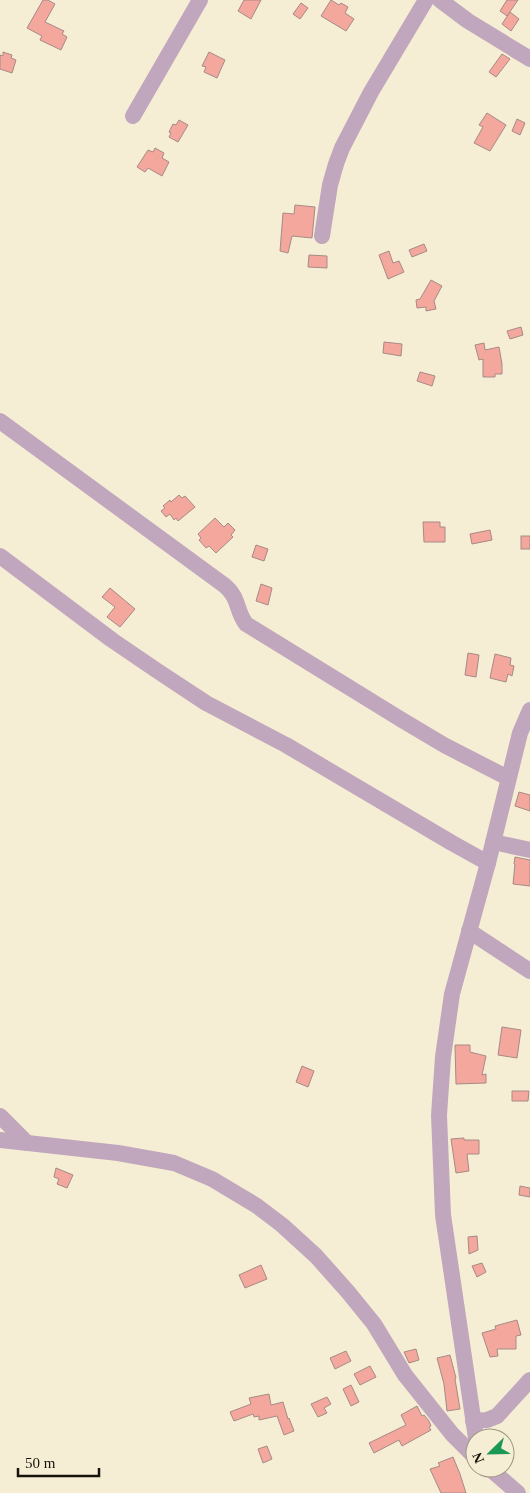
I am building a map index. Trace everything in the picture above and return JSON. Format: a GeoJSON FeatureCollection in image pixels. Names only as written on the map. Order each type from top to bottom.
{"type":"FeatureCollection","features":[{"type":"Feature","properties":{"kind":"street"},"geometry":{"type":"LineString","coordinates":[[133,116],[200,0]]}},
{"type":"Feature","properties":{"kind":"street"},"geometry":{"type":"LineString","coordinates":[[322,236],[330,185],[342,148],[371,92],[426,0]]}},
{"type":"Feature","properties":{"kind":"street"},"geometry":{"type":"LineString","coordinates":[[440,0],[468,21],[530,59]]}},
{"type":"Feature","properties":{"kind":"street"},"geometry":{"type":"LineString","coordinates":[[0,421],[224,585],[232,592],[246,624],[444,745],[508,778]]}},
{"type":"Feature","properties":{"kind":"street"},"geometry":{"type":"LineString","coordinates":[[0,556],[112,640],[206,703],[286,745],[452,843],[488,862]]}},
{"type":"Feature","properties":{"kind":"street"},"geometry":{"type":"LineString","coordinates":[[474,1428],[445,1230],[439,1115],[443,1057],[452,994],[488,862],[520,732],[530,710]]}},
{"type":"Feature","properties":{"kind":"street"},"geometry":{"type":"LineString","coordinates":[[493,842],[530,850]]}},
{"type":"Feature","properties":{"kind":"street"},"geometry":{"type":"LineString","coordinates":[[469,931],[530,971]]}},
{"type":"Feature","properties":{"kind":"street"},"geometry":{"type":"LineString","coordinates":[[0,1116],[27,1144]]}},
{"type":"Feature","properties":{"kind":"street"},"geometry":{"type":"LineString","coordinates":[[0,1140],[118,1153],[174,1163],[212,1178],[257,1206],[282,1225],[316,1256],[348,1292],[374,1324],[405,1375],[452,1434],[465,1447]]}},
{"type":"Feature","properties":{"kind":"street"},"geometry":{"type":"LineString","coordinates":[[473,1421],[487,1420],[497,1416],[530,1380]]}},
{"type":"Feature","properties":{"kind":"street"},"geometry":{"type":"LineString","coordinates":[[501,1478],[518,1493]]}},
{"type":"Feature","properties":{"kind":"building"},"geometry":{"type":"Polygon","coordinates":[[[43,0],[48,0],[55,4],[45,22],[64,31],[62,34],[67,37],[61,50],[40,40],[42,36],[27,28],[43,0]]]}},
{"type":"Feature","properties":{"kind":"building"},"geometry":{"type":"Polygon","coordinates":[[[244,0],[261,0],[251,19],[238,11],[244,0]]]}},
{"type":"Feature","properties":{"kind":"building"},"geometry":{"type":"Polygon","coordinates":[[[331,0],[339,5],[341,3],[348,7],[345,13],[354,19],[346,31],[321,16],[331,0]]]}},
{"type":"Feature","properties":{"kind":"building"},"geometry":{"type":"Polygon","coordinates":[[[507,0],[518,0],[507,16],[500,11],[507,0]]]}},
{"type":"Feature","properties":{"kind":"building"},"geometry":{"type":"Polygon","coordinates":[[[301,3],[308,8],[300,19],[293,14],[301,3]]]}},
{"type":"Feature","properties":{"kind":"building"},"geometry":{"type":"Polygon","coordinates":[[[510,12],[519,19],[511,31],[502,24],[510,12]]]}},
{"type":"Feature","properties":{"kind":"building"},"geometry":{"type":"Polygon","coordinates":[[[3,52],[12,55],[11,58],[16,60],[12,73],[0,69],[0,55],[3,56],[3,52]]]}},
{"type":"Feature","properties":{"kind":"building"},"geometry":{"type":"Polygon","coordinates":[[[209,52],[225,60],[217,78],[204,72],[206,67],[202,66],[209,52]]]}},
{"type":"Feature","properties":{"kind":"building"},"geometry":{"type":"Polygon","coordinates":[[[502,54],[510,59],[496,77],[489,72],[502,54]]]}},
{"type":"Feature","properties":{"kind":"building"},"geometry":{"type":"Polygon","coordinates":[[[487,113],[506,125],[490,151],[474,143],[483,127],[479,125],[487,113]]]}},
{"type":"Feature","properties":{"kind":"building"},"geometry":{"type":"Polygon","coordinates":[[[517,119],[525,123],[520,135],[512,131],[517,119]]]}},
{"type":"Feature","properties":{"kind":"building"},"geometry":{"type":"Polygon","coordinates":[[[179,120],[188,125],[178,142],[169,137],[171,133],[169,132],[173,124],[176,125],[179,120]]]}},
{"type":"Feature","properties":{"kind":"building"},"geometry":{"type":"Polygon","coordinates":[[[155,148],[164,153],[162,158],[169,162],[162,176],[148,168],[145,172],[137,167],[148,150],[153,152],[155,148]]]}},
{"type":"Feature","properties":{"kind":"building"},"geometry":{"type":"Polygon","coordinates":[[[295,205],[315,207],[312,238],[292,236],[288,253],[280,251],[283,213],[294,214],[295,205]]]}},
{"type":"Feature","properties":{"kind":"building"},"geometry":{"type":"Polygon","coordinates":[[[424,244],[427,251],[412,257],[409,250],[424,244]]]}},
{"type":"Feature","properties":{"kind":"building"},"geometry":{"type":"Polygon","coordinates":[[[389,251],[393,263],[399,261],[404,272],[388,279],[379,255],[389,251]]]}},
{"type":"Feature","properties":{"kind":"building"},"geometry":{"type":"Polygon","coordinates":[[[309,255],[327,256],[327,268],[308,267],[309,255]]]}},
{"type":"Feature","properties":{"kind":"building"},"geometry":{"type":"Polygon","coordinates":[[[431,280],[442,286],[434,301],[436,309],[426,311],[426,307],[417,308],[416,300],[420,299],[431,280]]]}},
{"type":"Feature","properties":{"kind":"building"},"geometry":{"type":"Polygon","coordinates":[[[521,327],[523,335],[510,339],[507,331],[521,327]]]}},
{"type":"Feature","properties":{"kind":"building"},"geometry":{"type":"Polygon","coordinates":[[[384,342],[402,344],[401,356],[383,353],[384,342]]]}},
{"type":"Feature","properties":{"kind":"building"},"geometry":{"type":"Polygon","coordinates":[[[484,343],[485,350],[499,347],[502,374],[495,374],[495,377],[483,377],[483,359],[479,360],[475,345],[484,343]]]}},
{"type":"Feature","properties":{"kind":"building"},"geometry":{"type":"Polygon","coordinates":[[[420,372],[435,376],[432,386],[417,381],[420,372]]]}},
{"type":"Feature","properties":{"kind":"building"},"geometry":{"type":"Polygon","coordinates":[[[179,495],[182,498],[185,496],[195,507],[178,521],[176,518],[174,520],[170,514],[166,517],[161,511],[165,508],[163,506],[179,495]]]}},
{"type":"Feature","properties":{"kind":"building"},"geometry":{"type":"Polygon","coordinates":[[[215,518],[224,527],[228,523],[235,530],[231,535],[233,537],[216,553],[209,546],[206,548],[199,540],[201,538],[198,534],[215,518]]]}},
{"type":"Feature","properties":{"kind":"building"},"geometry":{"type":"Polygon","coordinates":[[[423,522],[440,522],[440,527],[445,527],[445,542],[424,542],[423,522]]]}},
{"type":"Feature","properties":{"kind":"building"},"geometry":{"type":"Polygon","coordinates":[[[490,530],[492,540],[472,544],[470,534],[490,530]]]}},
{"type":"Feature","properties":{"kind":"building"},"geometry":{"type":"Polygon","coordinates":[[[521,536],[530,536],[530,549],[521,549],[521,536]]]}},
{"type":"Feature","properties":{"kind":"building"},"geometry":{"type":"Polygon","coordinates":[[[256,545],[268,549],[264,561],[252,557],[256,545]]]}},
{"type":"Feature","properties":{"kind":"building"},"geometry":{"type":"Polygon","coordinates":[[[261,584],[272,588],[268,605],[256,601],[261,584]]]}},
{"type":"Feature","properties":{"kind":"building"},"geometry":{"type":"Polygon","coordinates":[[[110,588],[135,609],[120,627],[107,617],[115,607],[102,597],[110,588]]]}},
{"type":"Feature","properties":{"kind":"building"},"geometry":{"type":"Polygon","coordinates":[[[468,653],[479,655],[476,677],[465,675],[468,653]]]}},
{"type":"Feature","properties":{"kind":"building"},"geometry":{"type":"Polygon","coordinates":[[[495,654],[511,658],[510,665],[514,666],[512,676],[508,674],[506,682],[490,678],[495,654]]]}},
{"type":"Feature","properties":{"kind":"building"},"geometry":{"type":"Polygon","coordinates":[[[519,792],[530,795],[530,811],[515,806],[519,792]]]}},
{"type":"Feature","properties":{"kind":"building"},"geometry":{"type":"Polygon","coordinates":[[[515,857],[530,860],[530,886],[513,884],[515,857]]]}},
{"type":"Feature","properties":{"kind":"building"},"geometry":{"type":"Polygon","coordinates":[[[502,1027],[521,1030],[517,1058],[498,1055],[502,1027]]]}},
{"type":"Feature","properties":{"kind":"building"},"geometry":{"type":"Polygon","coordinates":[[[455,1045],[470,1045],[470,1052],[486,1056],[482,1075],[486,1074],[486,1083],[456,1084],[455,1045]]]}},
{"type":"Feature","properties":{"kind":"building"},"geometry":{"type":"Polygon","coordinates":[[[302,1066],[314,1071],[308,1087],[296,1082],[302,1066]]]}},
{"type":"Feature","properties":{"kind":"building"},"geometry":{"type":"Polygon","coordinates":[[[512,1091],[529,1091],[528,1101],[512,1101],[512,1091]]]}},
{"type":"Feature","properties":{"kind":"building"},"geometry":{"type":"Polygon","coordinates":[[[464,1138],[464,1140],[479,1140],[479,1154],[467,1154],[469,1171],[456,1173],[451,1139],[464,1138]]]}},
{"type":"Feature","properties":{"kind":"building"},"geometry":{"type":"Polygon","coordinates":[[[56,1168],[73,1175],[67,1188],[57,1184],[59,1179],[54,1177],[56,1168]]]}},
{"type":"Feature","properties":{"kind":"building"},"geometry":{"type":"Polygon","coordinates":[[[520,1186],[530,1188],[530,1197],[519,1195],[520,1186]]]}},
{"type":"Feature","properties":{"kind":"building"},"geometry":{"type":"Polygon","coordinates":[[[477,1236],[478,1250],[469,1254],[468,1237],[477,1236]]]}},
{"type":"Feature","properties":{"kind":"building"},"geometry":{"type":"Polygon","coordinates":[[[482,1263],[486,1272],[477,1277],[472,1266],[482,1263]]]}},
{"type":"Feature","properties":{"kind":"building"},"geometry":{"type":"Polygon","coordinates":[[[261,1265],[267,1279],[245,1288],[239,1275],[261,1265]]]}},
{"type":"Feature","properties":{"kind":"building"},"geometry":{"type":"Polygon","coordinates":[[[517,1320],[521,1335],[516,1336],[516,1349],[497,1349],[498,1356],[490,1357],[482,1333],[496,1329],[495,1326],[517,1320]]]}},
{"type":"Feature","properties":{"kind":"building"},"geometry":{"type":"Polygon","coordinates":[[[416,1349],[419,1360],[409,1363],[404,1352],[416,1349]]]}},
{"type":"Feature","properties":{"kind":"building"},"geometry":{"type":"Polygon","coordinates":[[[346,1351],[351,1361],[335,1369],[330,1358],[346,1351]]]}},
{"type":"Feature","properties":{"kind":"building"},"geometry":{"type":"Polygon","coordinates":[[[450,1355],[456,1378],[460,1409],[447,1411],[444,1384],[437,1358],[450,1355]]]}},
{"type":"Feature","properties":{"kind":"building"},"geometry":{"type":"Polygon","coordinates":[[[370,1366],[376,1377],[360,1385],[354,1374],[370,1366]]]}},
{"type":"Feature","properties":{"kind":"building"},"geometry":{"type":"Polygon","coordinates":[[[351,1385],[359,1402],[351,1406],[343,1389],[351,1385]]]}},
{"type":"Feature","properties":{"kind":"building"},"geometry":{"type":"Polygon","coordinates":[[[269,1394],[271,1405],[283,1402],[294,1431],[284,1435],[277,1416],[259,1420],[259,1416],[254,1417],[253,1414],[234,1421],[230,1412],[251,1404],[249,1398],[269,1394]]]}},
{"type":"Feature","properties":{"kind":"building"},"geometry":{"type":"Polygon","coordinates":[[[327,1397],[331,1404],[324,1408],[327,1413],[318,1417],[311,1404],[327,1397]]]}},
{"type":"Feature","properties":{"kind":"building"},"geometry":{"type":"Polygon","coordinates":[[[417,1406],[422,1416],[424,1415],[429,1421],[431,1430],[402,1446],[399,1440],[374,1453],[369,1443],[406,1425],[401,1415],[417,1406]]]}},
{"type":"Feature","properties":{"kind":"building"},"geometry":{"type":"Polygon","coordinates":[[[267,1446],[272,1459],[263,1463],[258,1449],[267,1446]]]}},
{"type":"Feature","properties":{"kind":"building"},"geometry":{"type":"Polygon","coordinates":[[[453,1457],[466,1493],[441,1493],[430,1469],[440,1466],[438,1463],[453,1457]]]}}]}
